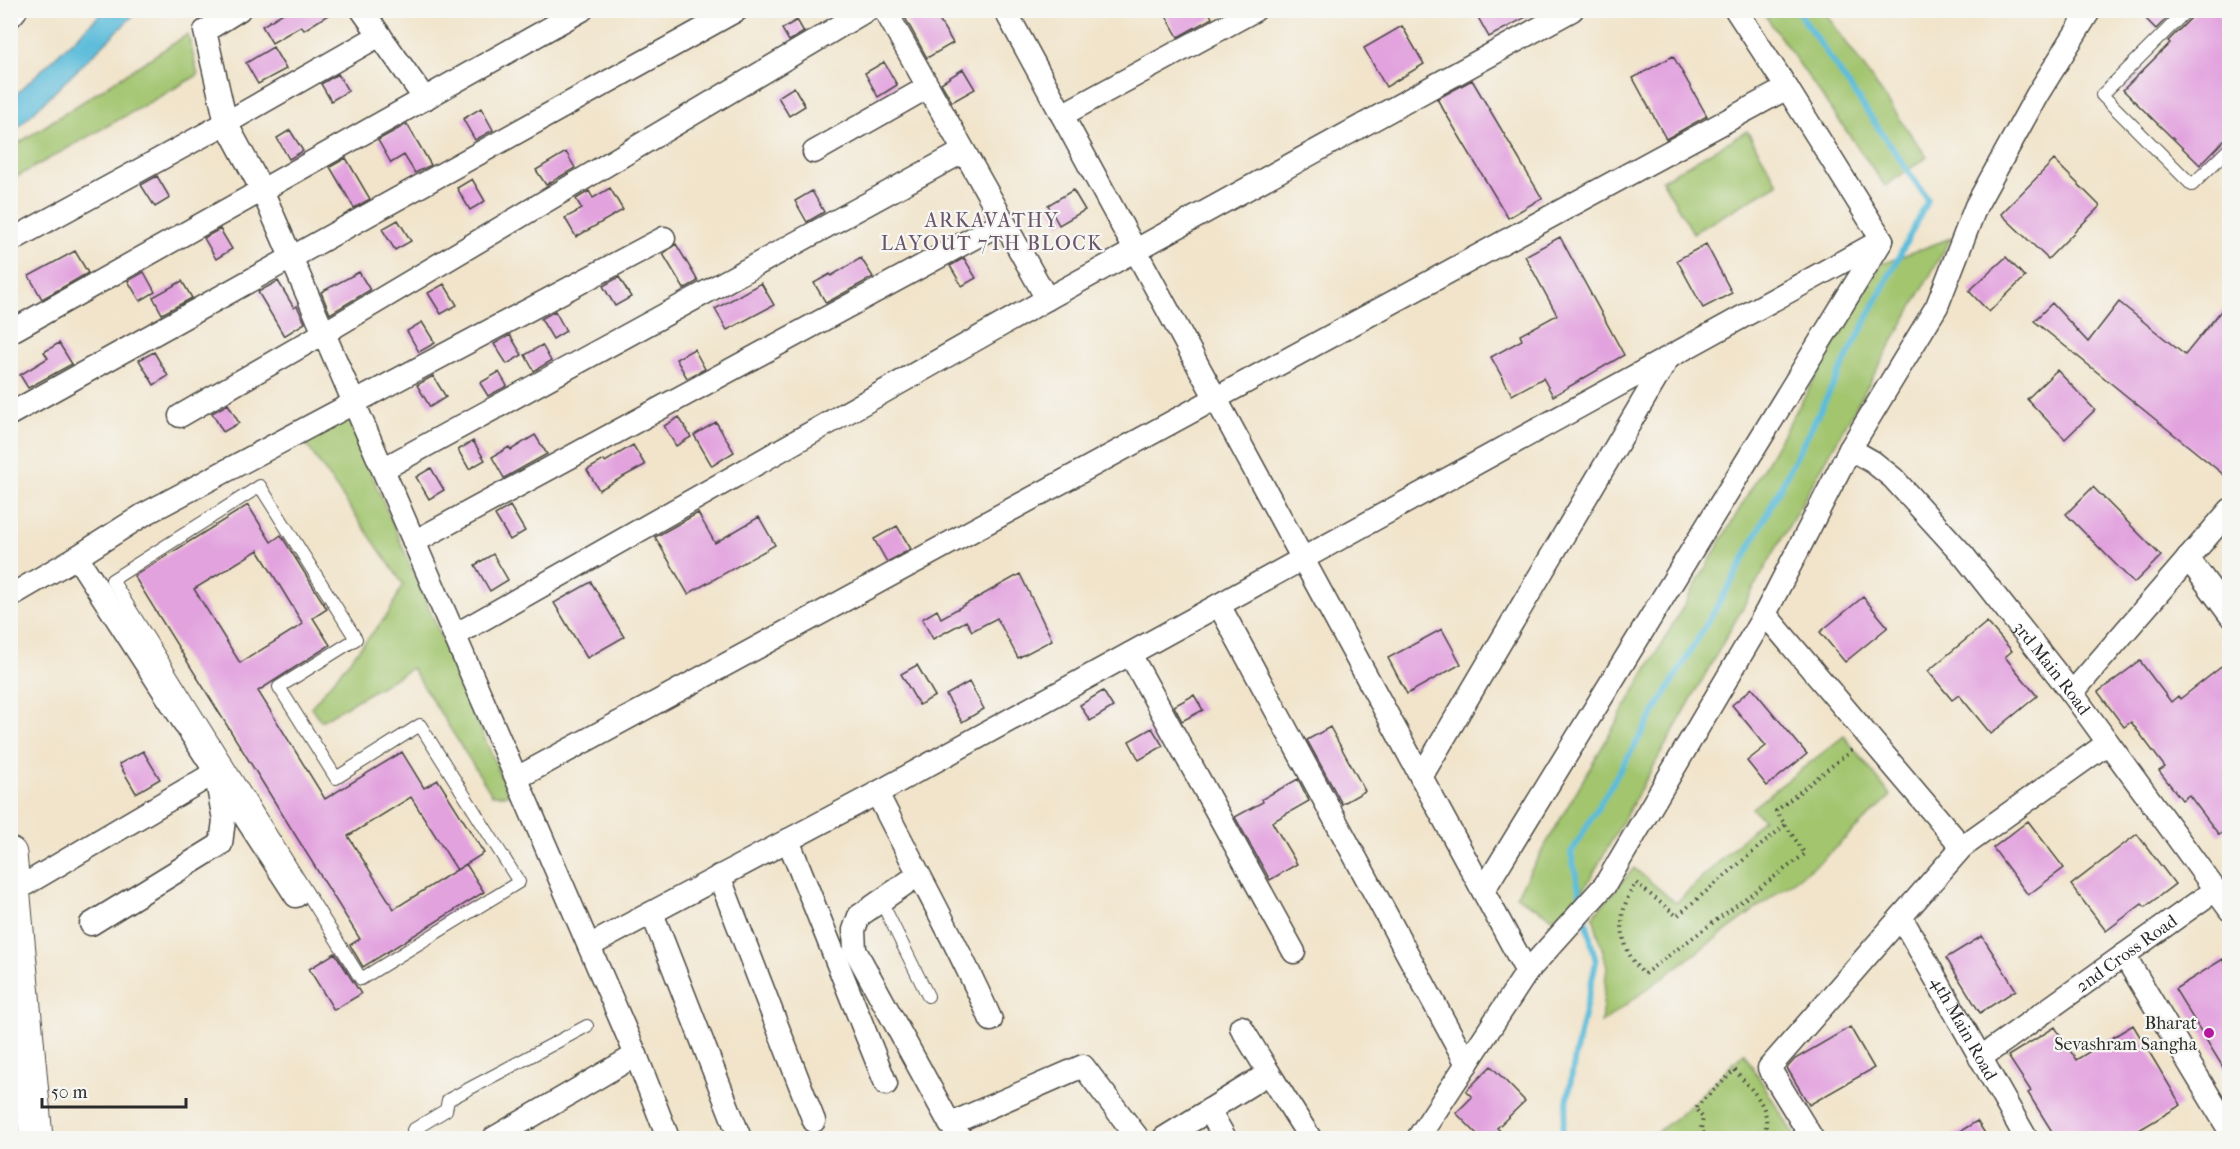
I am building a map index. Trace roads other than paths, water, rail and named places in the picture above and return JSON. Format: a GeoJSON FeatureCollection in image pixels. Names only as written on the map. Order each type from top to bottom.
{"type":"FeatureCollection","features":[{"type":"Feature","properties":{"kind":"street"},"geometry":{"type":"LineString","coordinates":[[10,17],[16,10]]}},
{"type":"Feature","properties":{"kind":"street"},"geometry":{"type":"LineString","coordinates":[[239,10],[205,31],[226,123],[262,190],[636,1055],[668,1138]]}},
{"type":"Feature","properties":{"kind":"street"},"geometry":{"type":"LineString","coordinates":[[362,10],[425,99]]}},
{"type":"Feature","properties":{"kind":"street"},"geometry":{"type":"LineString","coordinates":[[10,332],[582,10]]}},
{"type":"Feature","properties":{"kind":"street"},"geometry":{"type":"LineString","coordinates":[[10,414],[737,10]]}},
{"type":"Feature","properties":{"kind":"street"},"geometry":{"type":"LineString","coordinates":[[180,416],[324,333],[867,10]]}},
{"type":"Feature","properties":{"kind":"street"},"geometry":{"type":"LineString","coordinates":[[885,10],[1047,299]]}},
{"type":"Feature","properties":{"kind":"street"},"geometry":{"type":"LineString","coordinates":[[1062,115],[1255,10]]}},
{"type":"Feature","properties":{"kind":"street"},"geometry":{"type":"LineString","coordinates":[[455,635],[1047,299],[1572,10]]}},
{"type":"Feature","properties":{"kind":"street"},"geometry":{"type":"LineString","coordinates":[[1736,10],[1882,240]]}},
{"type":"Feature","properties":{"kind":"street"},"geometry":{"type":"LineString","coordinates":[[1418,1138],[1527,972],[1605,885],[1765,614],[1850,450],[1937,306],[1976,206],[2037,95],[2090,10]]}},
{"type":"Feature","properties":{"kind":"street"},"geometry":{"type":"LineString","coordinates":[[1015,14],[1062,115],[1527,972]]}},
{"type":"Feature","properties":{"kind":"street"},"geometry":{"type":"LineString","coordinates":[[10,241],[226,123],[380,35]]}},
{"type":"Feature","properties":{"kind":"street"},"geometry":{"type":"LineString","coordinates":[[814,152],[928,87]]}},
{"type":"Feature","properties":{"kind":"street"},"geometry":{"type":"LineString","coordinates":[[517,778],[1787,88]]}},
{"type":"Feature","properties":{"kind":"street"},"geometry":{"type":"LineString","coordinates":[[383,468],[964,151]]}},
{"type":"Feature","properties":{"kind":"street"},"geometry":{"type":"LineString","coordinates":[[414,542],[1003,222]]}},
{"type":"Feature","properties":{"kind":"street"},"geometry":{"type":"LineString","coordinates":[[10,596],[143,515],[664,238]]}},
{"type":"Feature","properties":{"kind":"street"},"geometry":{"type":"LineString","coordinates":[[589,946],[877,793],[1882,240]]}},
{"type":"Feature","properties":{"kind":"street"},"geometry":{"type":"LineString","coordinates":[[1483,891],[1882,240]]}},
{"type":"Feature","properties":{"kind":"street"},"geometry":{"type":"LineString","coordinates":[[1421,777],[1668,358]]}},
{"type":"Feature","properties":{"kind":"street","name":"3rd Main Road"},"geometry":{"type":"LineString","coordinates":[[1850,450],[1884,469],[1909,493],[2007,608],[2072,693],[2229,910]]}},
{"type":"Feature","properties":{"kind":"street"},"geometry":{"type":"LineString","coordinates":[[2072,693],[2229,510]]}},
{"type":"Feature","properties":{"kind":"street"},"geometry":{"type":"LineString","coordinates":[[77,557],[222,769],[296,896]]}},
{"type":"Feature","properties":{"kind":"street"},"geometry":{"type":"LineString","coordinates":[[2188,558],[2229,615]]}},
{"type":"Feature","properties":{"kind":"street"},"geometry":{"type":"LineString","coordinates":[[1219,605],[1467,1064]]}},
{"type":"Feature","properties":{"kind":"street"},"geometry":{"type":"LineString","coordinates":[[1765,614],[1962,847]]}},
{"type":"Feature","properties":{"kind":"street"},"geometry":{"type":"LineString","coordinates":[[1130,654],[1294,952]]}},
{"type":"Feature","properties":{"kind":"street"},"geometry":{"type":"LineString","coordinates":[[1812,1138],[1769,1068],[1962,847],[2108,743]]}},
{"type":"Feature","properties":{"kind":"street"},"geometry":{"type":"LineString","coordinates":[[14,891],[222,769]]}},
{"type":"Feature","properties":{"kind":"street"},"geometry":{"type":"LineString","coordinates":[[91,924],[221,844],[224,820],[222,769]]}},
{"type":"Feature","properties":{"kind":"street"},"geometry":{"type":"LineString","coordinates":[[877,793],[968,968],[991,1020]]}},
{"type":"Feature","properties":{"kind":"street"},"geometry":{"type":"LineString","coordinates":[[788,840],[886,1084]]}},
{"type":"Feature","properties":{"kind":"street"},"geometry":{"type":"LineString","coordinates":[[10,854],[36,1138]]}},
{"type":"Feature","properties":{"kind":"street"},"geometry":{"type":"LineString","coordinates":[[918,874],[859,916],[854,930],[855,950],[955,1131],[1083,1066],[1138,1138]]}},
{"type":"Feature","properties":{"kind":"street"},"geometry":{"type":"LineString","coordinates":[[719,876],[814,1120]]}},
{"type":"Feature","properties":{"kind":"street","name":"2nd Cross Road"},"geometry":{"type":"LineString","coordinates":[[1980,1058],[2215,891]]}},
{"type":"Feature","properties":{"kind":"street"},"geometry":{"type":"LineString","coordinates":[[652,913],[740,1138]]}},
{"type":"Feature","properties":{"kind":"street","name":"4th Main Road"},"geometry":{"type":"LineString","coordinates":[[1901,917],[2026,1138]]}},
{"type":"Feature","properties":{"kind":"street"},"geometry":{"type":"LineString","coordinates":[[2124,955],[2229,1131]]}},
{"type":"Feature","properties":{"kind":"street"},"geometry":{"type":"LineString","coordinates":[[1241,1027],[1310,1138]]}},
{"type":"Feature","properties":{"kind":"street"},"geometry":{"type":"LineString","coordinates":[[494,1138],[526,1130],[636,1055]]}},
{"type":"Feature","properties":{"kind":"street"},"geometry":{"type":"LineString","coordinates":[[1164,1138],[1269,1073]]}},
{"type":"Feature","properties":{"kind":"street"},"geometry":{"type":"LineString","coordinates":[[1209,1110],[1225,1138]]}},
{"type":"Feature","properties":{"kind":"lane"},"geometry":{"type":"LineString","coordinates":[[2187,10],[2102,95],[2192,185],[2229,148]]}},
{"type":"Feature","properties":{"kind":"lane"},"geometry":{"type":"LineString","coordinates":[[260,486],[356,639],[279,687],[336,778],[420,725],[519,882],[362,979],[222,769],[112,580],[260,486]]}},
{"type":"Feature","properties":{"kind":"lane"},"geometry":{"type":"LineString","coordinates":[[881,901],[928,996]]}},
{"type":"Feature","properties":{"kind":"lane"},"geometry":{"type":"LineString","coordinates":[[417,1138],[413,1130],[446,1110],[448,1100],[587,1026]]}},
{"type":"Feature","properties":{"kind":"water"},"geometry":{"type":"Polygon","coordinates":[[[105,10],[138,11],[11,134],[11,99],[105,10]]]}},
{"type":"Feature","properties":{"kind":"waterway"},"geometry":{"type":"LineString","coordinates":[[1582,903],[1571,853],[1735,576],[1928,200],[1797,10]]}},
{"type":"Feature","properties":{"kind":"waterway"},"geometry":{"type":"LineString","coordinates":[[1561,1138],[1575,1056],[1596,962],[1585,916]]}},
{"type":"Feature","properties":{"kind":"place","name":"Bharat Sevashram Sangha"},"geometry":{"type":"Point","coordinates":[2209,1033]}},
{"type":"Feature","properties":{"kind":"district","name":"ARKAVATHY LAYOUT 7TH BLOCK"},"geometry":{"type":"Point","coordinates":[992,232]}}]}
